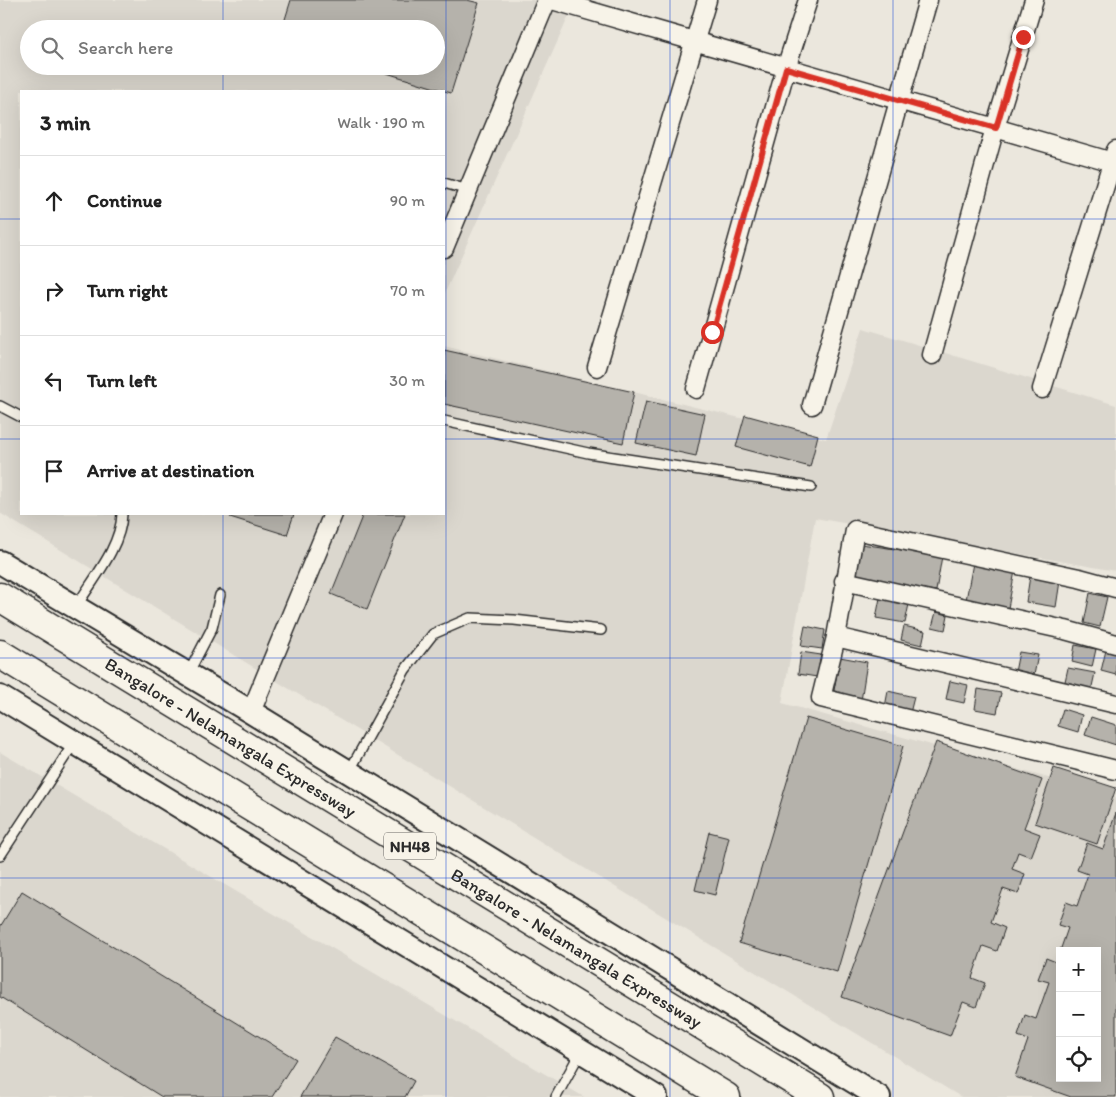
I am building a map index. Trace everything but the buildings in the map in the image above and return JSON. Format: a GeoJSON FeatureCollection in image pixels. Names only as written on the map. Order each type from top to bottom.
{"type":"FeatureCollection","features":[{"type":"Feature","properties":{"kind":"highway","name":"Bangalore - Nelamangala Expressway"},"geometry":{"type":"LineString","coordinates":[[0,597],[820,1097]]}},
{"type":"Feature","properties":{"kind":"highway","name":"NH48"},"geometry":{"type":"LineString","coordinates":[[0,654],[726,1097]]}},
{"type":"Feature","properties":{"kind":"street"},"geometry":{"type":"LineString","coordinates":[[445,244],[547,0]]}},
{"type":"Feature","properties":{"kind":"street"},"geometry":{"type":"LineString","coordinates":[[552,0],[996,128],[1115,159],[1042,389]]}},
{"type":"Feature","properties":{"kind":"street"},"geometry":{"type":"LineString","coordinates":[[598,367],[707,0]]}},
{"type":"Feature","properties":{"kind":"street"},"geometry":{"type":"LineString","coordinates":[[696,389],[786,68],[808,0]]}},
{"type":"Feature","properties":{"kind":"street"},"geometry":{"type":"LineString","coordinates":[[812,405],[928,0]]}},
{"type":"Feature","properties":{"kind":"street"},"geometry":{"type":"LineString","coordinates":[[932,355],[1034,0]]}},
{"type":"Feature","properties":{"kind":"street"},"geometry":{"type":"LineString","coordinates":[[251,712],[333,515]]}},
{"type":"Feature","properties":{"kind":"street"},"geometry":{"type":"LineString","coordinates":[[1116,588],[1079,578],[855,530],[844,582],[836,637],[821,698],[1116,770]]}},
{"type":"Feature","properties":{"kind":"street"},"geometry":{"type":"LineString","coordinates":[[0,562],[251,712],[879,1097]]}},
{"type":"Feature","properties":{"kind":"street"},"geometry":{"type":"LineString","coordinates":[[844,582],[1065,630],[1116,644]]}},
{"type":"Feature","properties":{"kind":"street"},"geometry":{"type":"LineString","coordinates":[[836,637],[1116,704]]}},
{"type":"Feature","properties":{"kind":"street"},"geometry":{"type":"LineString","coordinates":[[0,697],[656,1097]]}},
{"type":"Feature","properties":{"kind":"lane"},"geometry":{"type":"LineString","coordinates":[[445,182],[468,190]]}},
{"type":"Feature","properties":{"kind":"lane"},"geometry":{"type":"LineString","coordinates":[[0,406],[20,416]]}},
{"type":"Feature","properties":{"kind":"lane"},"geometry":{"type":"LineString","coordinates":[[445,421],[588,453],[811,487]]}},
{"type":"Feature","properties":{"kind":"lane"},"geometry":{"type":"LineString","coordinates":[[76,607],[106,560],[122,527],[122,515]]}},
{"type":"Feature","properties":{"kind":"lane"},"geometry":{"type":"LineString","coordinates":[[188,674],[212,628],[220,595]]}},
{"type":"Feature","properties":{"kind":"lane"},"geometry":{"type":"LineString","coordinates":[[349,772],[405,670],[433,634],[470,618],[514,620],[601,630]]}},
{"type":"Feature","properties":{"kind":"lane"},"geometry":{"type":"LineString","coordinates":[[0,856],[74,743]]}},
{"type":"Feature","properties":{"kind":"lane"},"geometry":{"type":"LineString","coordinates":[[556,1097],[582,1051]]}},
{"type":"Feature","properties":{"kind":"shaded area"},"geometry":{"type":"Polygon","coordinates":[[[0,0],[576,0],[445,293],[445,90],[20,90],[20,515],[445,515],[445,346],[826,439],[863,328],[1116,405],[1116,571],[815,518],[782,703],[1116,797],[1116,1097],[961,1097],[0,513],[0,0]]]}},
{"type":"Feature","properties":{"kind":"shaded area"},"geometry":{"type":"Polygon","coordinates":[[[0,752],[584,1097],[0,1097],[0,752]]]}},
{"type":"Feature","properties":{"kind":"route"},"geometry":{"type":"LineString","coordinates":[[712,332],[786,68],[996,128],[1023,37]]}}]}
